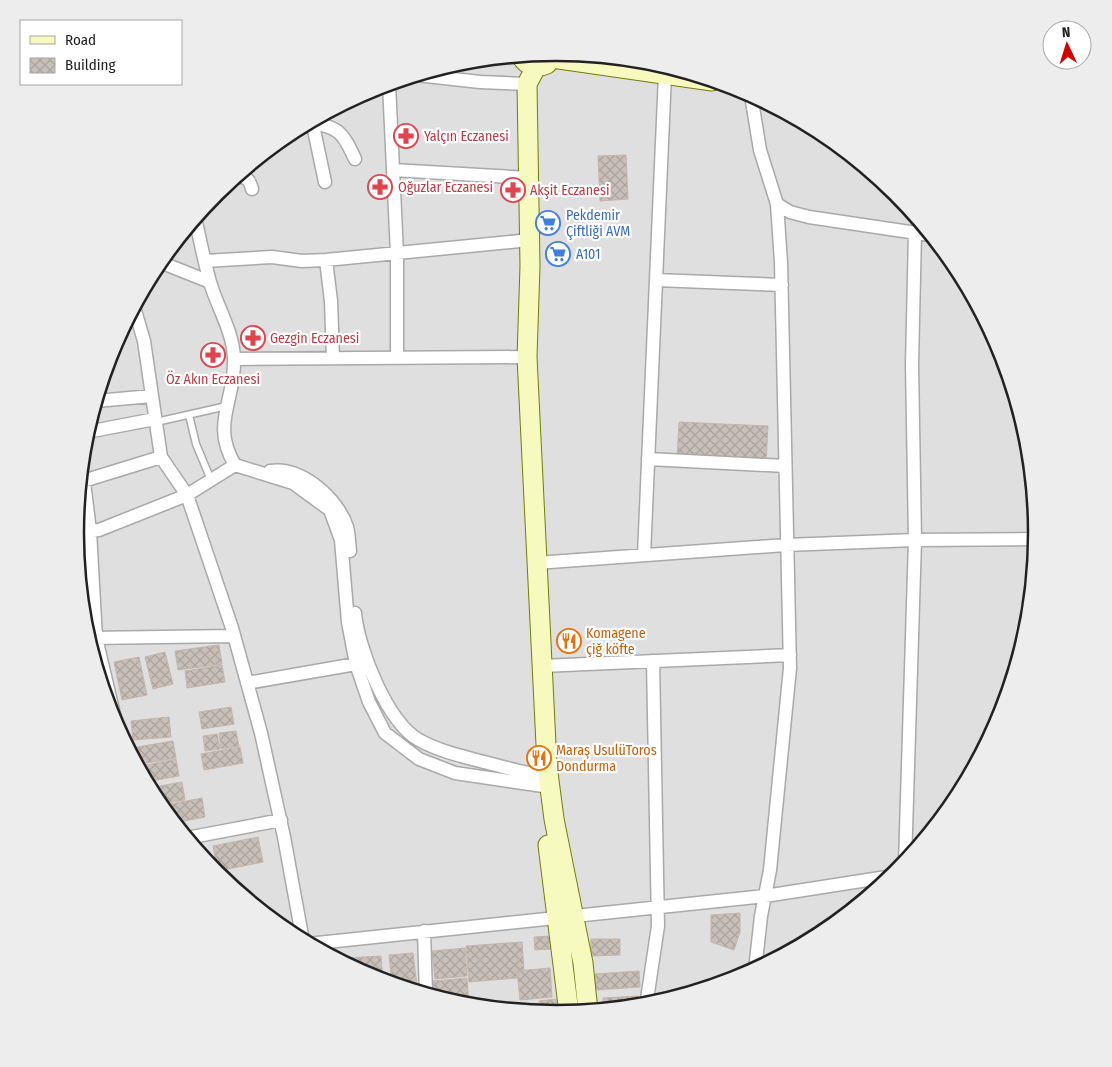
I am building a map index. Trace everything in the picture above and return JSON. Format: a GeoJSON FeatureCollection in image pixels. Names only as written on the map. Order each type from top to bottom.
{"type":"FeatureCollection","features":[{"type":"Feature","properties":{"kind":"street"},"geometry":{"type":"LineString","coordinates":[[546,61],[527,84],[530,240],[527,357],[546,778],[566,916],[569,1006]]}},
{"type":"Feature","properties":{"kind":"street"},"geometry":{"type":"LineString","coordinates":[[566,61],[665,74],[644,555]]}},
{"type":"Feature","properties":{"kind":"street"},"geometry":{"type":"LineString","coordinates":[[526,62],[529,65],[540,62]]}},
{"type":"Feature","properties":{"kind":"street"},"geometry":{"type":"LineString","coordinates":[[435,77],[480,82],[527,84]]}},
{"type":"Feature","properties":{"kind":"street"},"geometry":{"type":"LineString","coordinates":[[390,91],[397,254],[397,358]]}},
{"type":"Feature","properties":{"kind":"street"},"geometry":{"type":"LineString","coordinates":[[753,104],[760,150],[777,204],[782,285],[786,545],[790,655],[770,870],[756,961]]}},
{"type":"Feature","properties":{"kind":"street"},"geometry":{"type":"LineString","coordinates":[[322,124],[337,130],[346,139],[355,159]]}},
{"type":"Feature","properties":{"kind":"street"},"geometry":{"type":"LineString","coordinates":[[313,129],[325,182]]}},
{"type":"Feature","properties":{"kind":"street"},"geometry":{"type":"LineString","coordinates":[[393,170],[529,178]]}},
{"type":"Feature","properties":{"kind":"street"},"geometry":{"type":"LineString","coordinates":[[246,177],[250,180],[252,189]]}},
{"type":"Feature","properties":{"kind":"street"},"geometry":{"type":"LineString","coordinates":[[777,204],[790,212],[809,217],[920,233]]}},
{"type":"Feature","properties":{"kind":"street"},"geometry":{"type":"LineString","coordinates":[[198,226],[210,282],[230,335],[234,359],[223,431],[226,451],[235,465],[258,474],[293,483],[330,510],[341,540],[348,622],[356,664],[368,702],[385,733],[419,759],[455,773],[546,778]]}},
{"type":"Feature","properties":{"kind":"street"},"geometry":{"type":"LineString","coordinates":[[905,851],[915,540],[912,364],[915,232]]}},
{"type":"Feature","properties":{"kind":"street"},"geometry":{"type":"LineString","coordinates":[[205,261],[272,257],[302,261],[326,260],[530,240]]}},
{"type":"Feature","properties":{"kind":"street"},"geometry":{"type":"LineString","coordinates":[[326,260],[331,301],[333,358]]}},
{"type":"Feature","properties":{"kind":"street"},"geometry":{"type":"LineString","coordinates":[[167,265],[210,282]]}},
{"type":"Feature","properties":{"kind":"street"},"geometry":{"type":"LineString","coordinates":[[656,280],[782,285]]}},
{"type":"Feature","properties":{"kind":"street"},"geometry":{"type":"LineString","coordinates":[[137,316],[144,341],[161,458],[187,495],[234,636],[261,733],[301,930]]}},
{"type":"Feature","properties":{"kind":"street"},"geometry":{"type":"LineString","coordinates":[[234,359],[527,357]]}},
{"type":"Feature","properties":{"kind":"street"},"geometry":{"type":"LineString","coordinates":[[103,400],[152,396]]}},
{"type":"Feature","properties":{"kind":"street"},"geometry":{"type":"LineString","coordinates":[[95,431],[156,420]]}},
{"type":"Feature","properties":{"kind":"street"},"geometry":{"type":"LineString","coordinates":[[87,480],[161,458]]}},
{"type":"Feature","properties":{"kind":"street"},"geometry":{"type":"LineString","coordinates":[[648,459],[785,466]]}},
{"type":"Feature","properties":{"kind":"street"},"geometry":{"type":"LineString","coordinates":[[90,531],[98,530],[187,495],[235,465]]}},
{"type":"Feature","properties":{"kind":"street"},"geometry":{"type":"LineString","coordinates":[[258,474],[274,471],[296,473],[332,501],[347,527],[356,620],[364,655],[368,667],[405,729],[418,740],[447,752],[546,778]]}},
{"type":"Feature","properties":{"kind":"street"},"geometry":{"type":"LineString","coordinates":[[85,501],[90,531],[91,612]]}},
{"type":"Feature","properties":{"kind":"street"},"geometry":{"type":"LineString","coordinates":[[536,563],[786,545],[915,540],[1028,539]]}},
{"type":"Feature","properties":{"kind":"street"},"geometry":{"type":"LineString","coordinates":[[96,638],[234,636]]}},
{"type":"Feature","properties":{"kind":"street"},"geometry":{"type":"LineString","coordinates":[[542,666],[790,655]]}},
{"type":"Feature","properties":{"kind":"street"},"geometry":{"type":"LineString","coordinates":[[647,997],[658,926],[656,907],[653,661]]}},
{"type":"Feature","properties":{"kind":"street"},"geometry":{"type":"LineString","coordinates":[[247,683],[356,664]]}},
{"type":"Feature","properties":{"kind":"street"},"geometry":{"type":"LineString","coordinates":[[194,837],[280,820]]}},
{"type":"Feature","properties":{"kind":"street"},"geometry":{"type":"LineString","coordinates":[[321,943],[765,896],[878,878]]}},
{"type":"Feature","properties":{"kind":"street"},"geometry":{"type":"LineString","coordinates":[[566,916],[583,963],[587,1005]]}},
{"type":"Feature","properties":{"kind":"street"},"geometry":{"type":"LineString","coordinates":[[424,932],[426,988]]}},
{"type":"Feature","properties":{"kind":"lane"},"geometry":{"type":"LineString","coordinates":[[156,420],[227,406]]}},
{"type":"Feature","properties":{"kind":"lane"},"geometry":{"type":"LineString","coordinates":[[189,415],[196,444],[212,480]]}},
{"type":"Feature","properties":{"kind":"shaded area"},"geometry":{"type":"Polygon","coordinates":[[[556,61],[587,62],[618,65],[678,77],[737,97],[765,110],[818,141],[843,159],[867,178],[911,222],[949,271],[965,297],[980,325],[1003,382],[1019,441],[1027,503],[1027,564],[1019,626],[1012,656],[1003,685],[980,742],[949,796],[931,821],[911,845],[867,889],[818,926],[792,942],[737,970],[708,981],[648,997],[618,1002],[556,1006],[525,1005],[494,1002],[434,990],[375,970],[347,957],[294,926],[269,908],[245,889],[201,845],[163,796],[147,770],[132,742],[109,685],[93,626],[88,595],[84,534],[85,503],[93,441],[100,411],[109,382],[132,325],[163,271],[181,246],[201,222],[245,178],[294,141],[320,125],[375,97],[404,86],[464,70],[494,65],[556,61]]]}},
{"type":"Feature","properties":{"kind":"building"},"geometry":{"type":"Polygon","coordinates":[[[626,155],[628,199],[600,201],[598,156],[626,155]]]}},
{"type":"Feature","properties":{"kind":"building"},"geometry":{"type":"Polygon","coordinates":[[[679,422],[768,426],[766,462],[677,458],[679,422]]]}},
{"type":"Feature","properties":{"kind":"building"},"geometry":{"type":"Polygon","coordinates":[[[219,645],[222,664],[178,670],[175,651],[219,645]]]}},
{"type":"Feature","properties":{"kind":"building"},"geometry":{"type":"Polygon","coordinates":[[[165,652],[173,684],[153,689],[145,657],[165,652]]]}},
{"type":"Feature","properties":{"kind":"building"},"geometry":{"type":"Polygon","coordinates":[[[139,657],[147,695],[122,700],[114,662],[139,657]]]}},
{"type":"Feature","properties":{"kind":"building"},"geometry":{"type":"Polygon","coordinates":[[[222,665],[225,682],[187,688],[185,671],[222,665]]]}},
{"type":"Feature","properties":{"kind":"building"},"geometry":{"type":"Polygon","coordinates":[[[231,707],[234,724],[202,729],[199,712],[231,707]]]}},
{"type":"Feature","properties":{"kind":"building"},"geometry":{"type":"Polygon","coordinates":[[[169,717],[171,737],[133,740],[131,721],[169,717]]]}},
{"type":"Feature","properties":{"kind":"building"},"geometry":{"type":"Polygon","coordinates":[[[236,731],[239,746],[221,749],[219,733],[236,731]]]}},
{"type":"Feature","properties":{"kind":"building"},"geometry":{"type":"Polygon","coordinates":[[[217,734],[220,749],[205,751],[203,736],[217,734]]]}},
{"type":"Feature","properties":{"kind":"building"},"geometry":{"type":"Polygon","coordinates":[[[173,741],[176,758],[143,763],[137,747],[173,741]]]}},
{"type":"Feature","properties":{"kind":"building"},"geometry":{"type":"Polygon","coordinates":[[[240,747],[243,763],[204,770],[201,754],[240,747]]]}},
{"type":"Feature","properties":{"kind":"building"},"geometry":{"type":"Polygon","coordinates":[[[176,759],[179,776],[154,781],[144,765],[176,759]]]}},
{"type":"Feature","properties":{"kind":"building"},"geometry":{"type":"Polygon","coordinates":[[[182,782],[185,800],[168,803],[157,787],[182,782]]]}},
{"type":"Feature","properties":{"kind":"building"},"geometry":{"type":"Polygon","coordinates":[[[202,798],[205,817],[181,822],[169,804],[202,798]]]}},
{"type":"Feature","properties":{"kind":"building"},"geometry":{"type":"Polygon","coordinates":[[[258,837],[263,862],[225,870],[216,861],[213,846],[258,837]]]}},
{"type":"Feature","properties":{"kind":"building"},"geometry":{"type":"Polygon","coordinates":[[[740,913],[740,932],[734,950],[711,942],[711,915],[740,913]]]}},
{"type":"Feature","properties":{"kind":"building"},"geometry":{"type":"Polygon","coordinates":[[[550,936],[551,949],[535,950],[534,937],[550,936]]]}},
{"type":"Feature","properties":{"kind":"building"},"geometry":{"type":"Polygon","coordinates":[[[591,939],[620,939],[620,955],[591,956],[591,939]]]}},
{"type":"Feature","properties":{"kind":"building"},"geometry":{"type":"Polygon","coordinates":[[[522,942],[524,970],[516,971],[517,978],[469,982],[466,946],[522,942]]]}},
{"type":"Feature","properties":{"kind":"building"},"geometry":{"type":"Polygon","coordinates":[[[465,948],[467,976],[435,979],[432,951],[465,948]]]}},
{"type":"Feature","properties":{"kind":"building"},"geometry":{"type":"Polygon","coordinates":[[[413,953],[417,985],[391,976],[389,955],[413,953]]]}},
{"type":"Feature","properties":{"kind":"building"},"geometry":{"type":"Polygon","coordinates":[[[381,956],[382,973],[375,970],[349,958],[381,956]]]}},
{"type":"Feature","properties":{"kind":"building"},"geometry":{"type":"Polygon","coordinates":[[[550,968],[552,997],[520,1000],[517,971],[550,968]]]}},
{"type":"Feature","properties":{"kind":"building"},"geometry":{"type":"Polygon","coordinates":[[[639,971],[640,987],[596,990],[595,974],[639,971]]]}},
{"type":"Feature","properties":{"kind":"building"},"geometry":{"type":"Polygon","coordinates":[[[467,978],[468,998],[434,990],[433,981],[467,978]]]}},
{"type":"Feature","properties":{"kind":"building"},"geometry":{"type":"Polygon","coordinates":[[[638,996],[638,999],[603,1003],[603,998],[638,996]]]}},
{"type":"Feature","properties":{"kind":"building"},"geometry":{"type":"Polygon","coordinates":[[[556,999],[557,1006],[540,1005],[539,1001],[556,999]]]}},
{"type":"Feature","properties":{"kind":"place","name":"Yalçın Eczanesi"},"geometry":{"type":"Point","coordinates":[406,136]}},
{"type":"Feature","properties":{"kind":"place","name":"Oğuzlar Eczanesi"},"geometry":{"type":"Point","coordinates":[380,187]}},
{"type":"Feature","properties":{"kind":"place","name":"Akşit Eczanesi"},"geometry":{"type":"Point","coordinates":[513,190]}},
{"type":"Feature","properties":{"kind":"place","name":"Pekdemir Çiftliği AVM"},"geometry":{"type":"Point","coordinates":[548,223]}},
{"type":"Feature","properties":{"kind":"place","name":"A101"},"geometry":{"type":"Point","coordinates":[558,254]}},
{"type":"Feature","properties":{"kind":"place","name":"Gezgin Eczanesi"},"geometry":{"type":"Point","coordinates":[253,338]}},
{"type":"Feature","properties":{"kind":"place","name":"Öz Akın Eczanesi"},"geometry":{"type":"Point","coordinates":[213,355]}},
{"type":"Feature","properties":{"kind":"place","name":"Komagene çiğ köfte"},"geometry":{"type":"Point","coordinates":[569,641]}},
{"type":"Feature","properties":{"kind":"place","name":"Maraş UsulüToros Dondurma"},"geometry":{"type":"Point","coordinates":[539,758]}}]}
